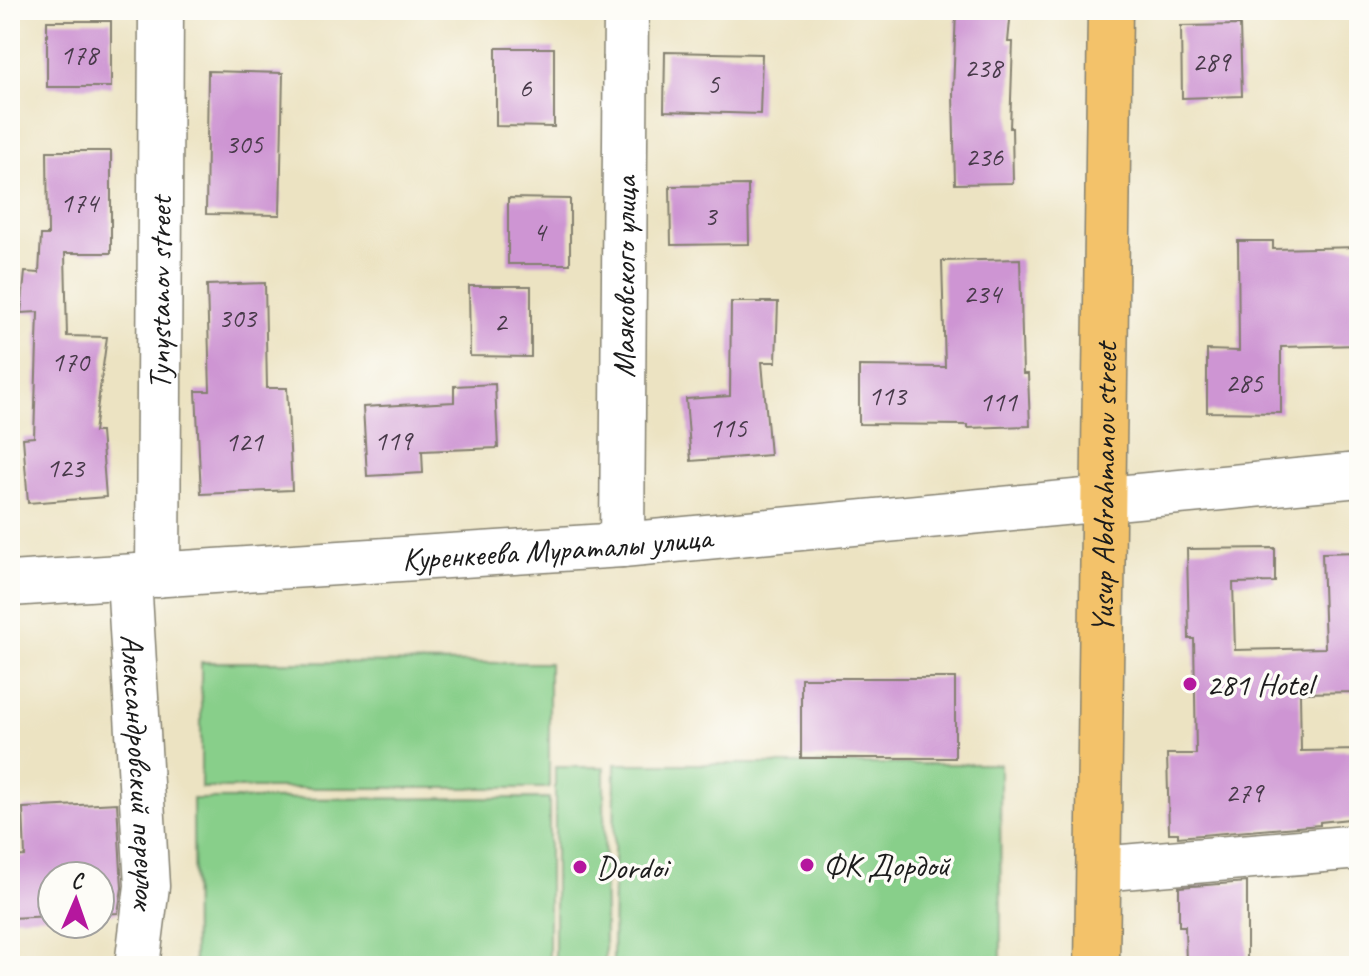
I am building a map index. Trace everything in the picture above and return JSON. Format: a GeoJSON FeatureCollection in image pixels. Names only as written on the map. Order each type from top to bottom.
{"type":"FeatureCollection","features":[{"type":"Feature","properties":{"kind":"main road","name":"Yusup Abdrahmanov street"},"geometry":{"type":"LineString","coordinates":[[1097,966],[1110,10]]}},
{"type":"Feature","properties":{"kind":"street","name":"Tynystanov street"},"geometry":{"type":"LineString","coordinates":[[144,577],[161,10]]}},
{"type":"Feature","properties":{"kind":"street","name":"Маяковского улица"},"geometry":{"type":"LineString","coordinates":[[622,545],[626,10]]}},
{"type":"Feature","properties":{"kind":"street","name":"Куренкеева Мураталы улица"},"geometry":{"type":"LineString","coordinates":[[10,584],[622,545],[1359,475]]}},
{"type":"Feature","properties":{"kind":"street","name":"Александровский переулок"},"geometry":{"type":"LineString","coordinates":[[137,966],[147,886],[144,577]]}},
{"type":"Feature","properties":{"kind":"street"},"geometry":{"type":"LineString","coordinates":[[1099,869],[1359,847]]}},
{"type":"Feature","properties":{"kind":"green space"},"geometry":{"type":"Polygon","coordinates":[[[201,662],[549,663],[549,788],[201,788],[201,662]]]}},
{"type":"Feature","properties":{"kind":"green space","name":"ФК Дордой"},"geometry":{"type":"Polygon","coordinates":[[[615,764],[1000,764],[1001,966],[613,966],[615,764]]]}},
{"type":"Feature","properties":{"kind":"green space","name":"Dordoi"},"geometry":{"type":"Polygon","coordinates":[[[555,767],[604,767],[605,966],[555,966],[555,767]]]}},
{"type":"Feature","properties":{"kind":"green space"},"geometry":{"type":"Polygon","coordinates":[[[549,798],[549,966],[194,966],[193,799],[549,798]]]}},
{"type":"Feature","properties":{"kind":"building"},"geometry":{"type":"Polygon","coordinates":[[[956,10],[1011,10],[1008,42],[1013,42],[1010,128],[1013,183],[955,184],[953,92],[956,10]]]}},
{"type":"Feature","properties":{"kind":"building"},"geometry":{"type":"Polygon","coordinates":[[[47,21],[111,21],[111,87],[47,87],[47,21]]]}},
{"type":"Feature","properties":{"kind":"building"},"geometry":{"type":"Polygon","coordinates":[[[1240,25],[1242,96],[1182,98],[1181,26],[1240,25]]]}},
{"type":"Feature","properties":{"kind":"building"},"geometry":{"type":"Polygon","coordinates":[[[496,48],[554,48],[554,127],[496,126],[496,48]]]}},
{"type":"Feature","properties":{"kind":"building"},"geometry":{"type":"Polygon","coordinates":[[[665,52],[762,54],[760,114],[664,111],[665,52]]]}},
{"type":"Feature","properties":{"kind":"building"},"geometry":{"type":"Polygon","coordinates":[[[208,71],[283,73],[280,215],[206,214],[208,71]]]}},
{"type":"Feature","properties":{"kind":"building"},"geometry":{"type":"Polygon","coordinates":[[[47,151],[111,151],[111,253],[65,253],[67,336],[107,337],[94,432],[101,432],[106,497],[28,503],[23,438],[34,437],[38,312],[21,313],[25,272],[39,273],[41,235],[48,235],[47,151]]]}},
{"type":"Feature","properties":{"kind":"building"},"geometry":{"type":"Polygon","coordinates":[[[748,185],[749,244],[671,245],[670,186],[748,185]]]}},
{"type":"Feature","properties":{"kind":"building"},"geometry":{"type":"Polygon","coordinates":[[[508,198],[570,199],[570,264],[508,264],[508,198]]]}},
{"type":"Feature","properties":{"kind":"building"},"geometry":{"type":"Polygon","coordinates":[[[1238,241],[1273,241],[1273,249],[1359,247],[1359,345],[1281,347],[1281,413],[1207,412],[1207,350],[1239,351],[1238,241]]]}},
{"type":"Feature","properties":{"kind":"building"},"geometry":{"type":"Polygon","coordinates":[[[1020,259],[1023,374],[1028,374],[1030,426],[968,428],[968,425],[859,424],[859,366],[945,367],[942,261],[1020,259]]]}},
{"type":"Feature","properties":{"kind":"building"},"geometry":{"type":"Polygon","coordinates":[[[265,283],[267,388],[287,388],[292,490],[201,494],[196,391],[210,391],[207,285],[265,283]]]}},
{"type":"Feature","properties":{"kind":"building"},"geometry":{"type":"Polygon","coordinates":[[[469,286],[531,286],[531,357],[470,356],[469,286]]]}},
{"type":"Feature","properties":{"kind":"building"},"geometry":{"type":"Polygon","coordinates":[[[731,302],[778,302],[776,362],[762,362],[770,455],[691,461],[686,399],[730,396],[731,302]]]}},
{"type":"Feature","properties":{"kind":"building"},"geometry":{"type":"Polygon","coordinates":[[[495,384],[498,448],[422,451],[423,473],[367,476],[363,407],[454,402],[454,386],[495,384]]]}},
{"type":"Feature","properties":{"kind":"building"},"geometry":{"type":"Polygon","coordinates":[[[1275,548],[1275,582],[1233,583],[1235,650],[1325,648],[1322,553],[1359,552],[1359,692],[1300,693],[1301,751],[1359,750],[1359,818],[1320,822],[1320,825],[1178,837],[1178,833],[1169,833],[1167,754],[1196,754],[1194,639],[1189,639],[1187,549],[1275,548]]]}},
{"type":"Feature","properties":{"kind":"building"},"geometry":{"type":"Polygon","coordinates":[[[801,678],[955,678],[955,758],[801,758],[801,678]]]}},
{"type":"Feature","properties":{"kind":"building"},"geometry":{"type":"Polygon","coordinates":[[[117,803],[122,888],[118,913],[116,860],[36,860],[36,917],[10,918],[10,857],[25,856],[23,808],[117,803]]]}},
{"type":"Feature","properties":{"kind":"building"},"geometry":{"type":"Polygon","coordinates":[[[1247,882],[1247,966],[1186,966],[1185,926],[1179,926],[1179,887],[1247,882]]]}},
{"type":"Feature","properties":{"kind":"place","name":"281 Hotel"},"geometry":{"type":"Point","coordinates":[1190,684]}},
{"type":"Feature","properties":{"kind":"place","name":"ФК Дордой"},"geometry":{"type":"Point","coordinates":[807,865]}},
{"type":"Feature","properties":{"kind":"place","name":"Dordoi"},"geometry":{"type":"Point","coordinates":[580,867]}}]}
